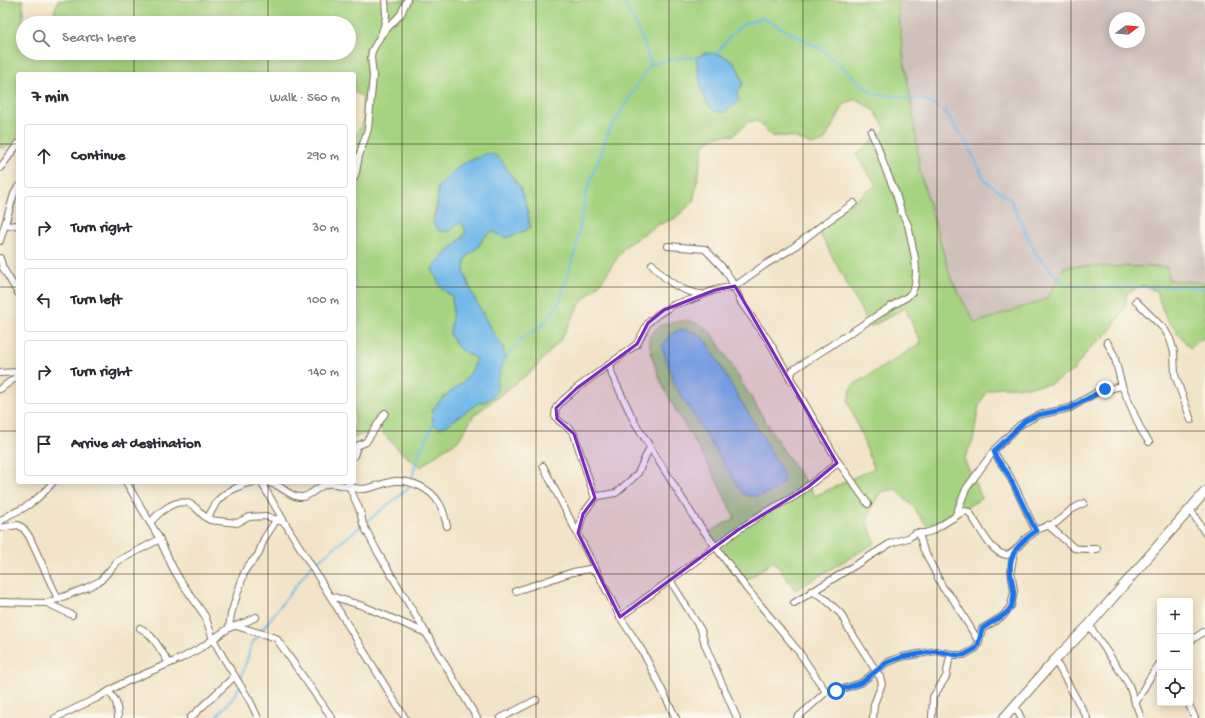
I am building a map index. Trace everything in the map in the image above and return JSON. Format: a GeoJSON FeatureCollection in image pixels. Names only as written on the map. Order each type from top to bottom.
{"type":"FeatureCollection","features":[{"type":"Feature","properties":{"kind":"main road"},"geometry":{"type":"LineString","coordinates":[[1004,718],[1055,660],[1089,625],[1205,492]]}},
{"type":"Feature","properties":{"kind":"street"},"geometry":{"type":"LineString","coordinates":[[381,35],[386,14],[385,0]]}},
{"type":"Feature","properties":{"kind":"street"},"geometry":{"type":"LineString","coordinates":[[356,172],[370,119],[369,106],[373,76],[370,57],[381,35],[401,14],[407,0]]}},
{"type":"Feature","properties":{"kind":"street"},"geometry":{"type":"LineString","coordinates":[[790,378],[793,370],[890,306],[907,297],[912,292],[915,285],[915,258],[908,225],[900,211],[896,194],[878,147],[870,132]]}},
{"type":"Feature","properties":{"kind":"street"},"geometry":{"type":"LineString","coordinates":[[0,168],[16,147]]}},
{"type":"Feature","properties":{"kind":"street"},"geometry":{"type":"LineString","coordinates":[[0,241],[16,190]]}},
{"type":"Feature","properties":{"kind":"street"},"geometry":{"type":"LineString","coordinates":[[595,498],[572,429],[556,419],[556,408],[562,401],[610,363],[637,344],[648,323],[657,316],[672,306],[703,294],[720,288],[735,286],[766,264],[790,250],[854,203]]}},
{"type":"Feature","properties":{"kind":"street"},"geometry":{"type":"LineString","coordinates":[[5,226],[16,225]]}},
{"type":"Feature","properties":{"kind":"street"},"geometry":{"type":"LineString","coordinates":[[668,246],[705,249],[723,268],[735,286],[742,304],[769,341],[837,460],[868,504]]}},
{"type":"Feature","properties":{"kind":"street"},"geometry":{"type":"LineString","coordinates":[[0,258],[3,268],[16,290]]}},
{"type":"Feature","properties":{"kind":"street"},"geometry":{"type":"LineString","coordinates":[[652,264],[661,275],[677,287],[694,293],[703,294]]}},
{"type":"Feature","properties":{"kind":"street"},"geometry":{"type":"LineString","coordinates":[[1136,301],[1165,330],[1170,339],[1174,352],[1175,375],[1191,420]]}},
{"type":"Feature","properties":{"kind":"street"},"geometry":{"type":"LineString","coordinates":[[1107,342],[1114,354],[1122,386],[1141,430],[1149,442]]}},
{"type":"Feature","properties":{"kind":"street"},"geometry":{"type":"LineString","coordinates":[[610,363],[612,375],[634,421],[695,519],[747,589],[799,652],[826,692],[798,718]]}},
{"type":"Feature","properties":{"kind":"street"},"geometry":{"type":"LineString","coordinates":[[0,373],[16,372]]}},
{"type":"Feature","properties":{"kind":"street"},"geometry":{"type":"LineString","coordinates":[[0,389],[16,377]]}},
{"type":"Feature","properties":{"kind":"street"},"geometry":{"type":"LineString","coordinates":[[955,517],[966,490],[994,451],[1025,421],[1038,415],[1065,410],[1099,391],[1122,386]]}},
{"type":"Feature","properties":{"kind":"street"},"geometry":{"type":"LineString","coordinates":[[356,451],[358,446],[366,442],[385,413]]}},
{"type":"Feature","properties":{"kind":"street"},"geometry":{"type":"LineString","coordinates":[[578,533],[580,522],[595,498],[598,496],[616,493],[635,476],[643,464],[650,447]]}},
{"type":"Feature","properties":{"kind":"street"},"geometry":{"type":"LineString","coordinates":[[994,451],[996,457],[1008,474],[1036,531]]}},
{"type":"Feature","properties":{"kind":"street"},"geometry":{"type":"LineString","coordinates":[[620,617],[716,548],[738,530],[808,487],[834,466],[837,460]]}},
{"type":"Feature","properties":{"kind":"street"},"geometry":{"type":"LineString","coordinates":[[544,466],[620,617],[643,652],[676,718]]}},
{"type":"Feature","properties":{"kind":"street"},"geometry":{"type":"LineString","coordinates":[[340,484],[364,489],[394,481],[411,482],[427,491],[439,503],[444,513],[447,526]]}},
{"type":"Feature","properties":{"kind":"street"},"geometry":{"type":"LineString","coordinates":[[0,522],[5,516],[27,506],[51,484]]}},
{"type":"Feature","properties":{"kind":"street"},"geometry":{"type":"LineString","coordinates":[[127,484],[160,540],[180,580],[205,616],[213,639],[250,700],[258,718]]}},
{"type":"Feature","properties":{"kind":"street"},"geometry":{"type":"LineString","coordinates":[[206,518],[214,510],[221,496],[245,484]]}},
{"type":"Feature","properties":{"kind":"street"},"geometry":{"type":"LineString","coordinates":[[262,484],[405,718]]}},
{"type":"Feature","properties":{"kind":"street"},"geometry":{"type":"LineString","coordinates":[[272,484],[277,485],[291,495],[303,497],[325,484]]}},
{"type":"Feature","properties":{"kind":"street"},"geometry":{"type":"LineString","coordinates":[[350,485],[360,511],[363,524],[377,551],[477,718]]}},
{"type":"Feature","properties":{"kind":"street"},"geometry":{"type":"LineString","coordinates":[[150,523],[162,510],[172,505],[182,503],[190,504],[206,518],[234,523],[249,517],[266,516],[285,523]]}},
{"type":"Feature","properties":{"kind":"street"},"geometry":{"type":"LineString","coordinates":[[1001,554],[1010,554],[1025,539],[1036,531],[1056,523],[1071,510],[1084,503]]}},
{"type":"Feature","properties":{"kind":"street"},"geometry":{"type":"LineString","coordinates":[[1190,509],[1205,533]]}},
{"type":"Feature","properties":{"kind":"street"},"geometry":{"type":"LineString","coordinates":[[794,603],[882,548],[919,533],[932,531],[964,511],[969,512],[992,547],[1006,560],[1010,570],[1014,591],[1011,606],[1003,616],[982,629],[978,645],[975,649],[964,655],[936,651],[902,657],[886,663],[861,683],[836,691]]}},
{"type":"Feature","properties":{"kind":"street"},"geometry":{"type":"LineString","coordinates":[[229,628],[231,614],[244,573],[247,567],[258,555],[264,539],[277,520]]}},
{"type":"Feature","properties":{"kind":"street"},"geometry":{"type":"LineString","coordinates":[[1048,525],[1074,548],[1097,549]]}},
{"type":"Feature","properties":{"kind":"street"},"geometry":{"type":"LineString","coordinates":[[0,528],[18,526],[23,528],[32,543],[58,599]]}},
{"type":"Feature","properties":{"kind":"street"},"geometry":{"type":"LineString","coordinates":[[919,533],[924,548],[943,588],[953,600],[979,642]]}},
{"type":"Feature","properties":{"kind":"street"},"geometry":{"type":"LineString","coordinates":[[0,602],[47,603],[58,599],[100,581],[118,561],[160,540]]}},
{"type":"Feature","properties":{"kind":"street"},"geometry":{"type":"LineString","coordinates":[[1010,570],[1014,550]]}},
{"type":"Feature","properties":{"kind":"street"},"geometry":{"type":"LineString","coordinates":[[516,592],[573,572],[589,569],[597,572]]}},
{"type":"Feature","properties":{"kind":"street"},"geometry":{"type":"LineString","coordinates":[[670,580],[701,630],[705,644],[737,718]]}},
{"type":"Feature","properties":{"kind":"street"},"geometry":{"type":"LineString","coordinates":[[811,591],[823,597],[840,614],[880,677],[882,684],[874,704],[873,718]]}},
{"type":"Feature","properties":{"kind":"street"},"geometry":{"type":"LineString","coordinates":[[331,596],[370,608],[426,633]]}},
{"type":"Feature","properties":{"kind":"street"},"geometry":{"type":"LineString","coordinates":[[47,603],[72,615]]}},
{"type":"Feature","properties":{"kind":"street"},"geometry":{"type":"LineString","coordinates":[[55,718],[121,684],[169,663],[202,646],[229,628],[256,617]]}},
{"type":"Feature","properties":{"kind":"street"},"geometry":{"type":"LineString","coordinates":[[1089,625],[1128,683],[1140,718]]}},
{"type":"Feature","properties":{"kind":"street"},"geometry":{"type":"LineString","coordinates":[[236,626],[261,632],[276,638],[332,718]]}},
{"type":"Feature","properties":{"kind":"street"},"geometry":{"type":"LineString","coordinates":[[140,628],[147,631],[169,663]]}},
{"type":"Feature","properties":{"kind":"street"},"geometry":{"type":"LineString","coordinates":[[1193,639],[1205,631]]}},
{"type":"Feature","properties":{"kind":"street"},"geometry":{"type":"LineString","coordinates":[[932,718],[933,697],[946,677],[952,654]]}},
{"type":"Feature","properties":{"kind":"street"},"geometry":{"type":"LineString","coordinates":[[1055,660],[1087,718]]}},
{"type":"Feature","properties":{"kind":"street"},"geometry":{"type":"LineString","coordinates":[[1135,704],[1157,667]]}},
{"type":"Feature","properties":{"kind":"street"},"geometry":{"type":"LineString","coordinates":[[190,718],[235,676]]}},
{"type":"Feature","properties":{"kind":"street"},"geometry":{"type":"LineString","coordinates":[[108,692],[114,697],[118,718]]}},
{"type":"Feature","properties":{"kind":"street"},"geometry":{"type":"LineString","coordinates":[[501,718],[536,700]]}},
{"type":"Feature","properties":{"kind":"street"},"geometry":{"type":"LineString","coordinates":[[1015,706],[1021,718]]}},
{"type":"Feature","properties":{"kind":"street"},"geometry":{"type":"LineString","coordinates":[[1189,706],[1195,718]]}},
{"type":"Feature","properties":{"kind":"highlighted area"},"geometry":{"type":"Polygon","coordinates":[[[735,286],[837,463],[808,487],[738,530],[620,617],[578,533],[583,514],[595,498],[574,434],[557,419],[556,408],[577,388],[637,344],[648,323],[664,310],[715,290],[735,286]]]}},
{"type":"Feature","properties":{"kind":"shaded area"},"geometry":{"type":"Polygon","coordinates":[[[897,0],[1205,0],[1205,283],[1168,280],[1167,267],[1047,299],[975,323],[951,279],[920,172],[914,121],[903,52],[897,0]]]}},
{"type":"Feature","properties":{"kind":"green space"},"geometry":{"type":"Polygon","coordinates":[[[0,0],[23,0],[23,16],[16,16],[16,60],[356,60],[356,16],[53,16],[58,0],[897,0],[920,172],[951,279],[975,323],[1047,299],[1065,266],[1167,267],[1169,280],[1205,283],[1205,337],[1190,348],[1166,318],[1156,291],[1143,285],[1127,293],[1124,310],[1109,332],[1089,349],[1073,371],[1050,384],[1026,387],[999,387],[986,392],[979,405],[973,441],[964,459],[982,498],[930,530],[914,508],[896,489],[881,492],[873,505],[867,521],[875,543],[795,590],[774,561],[744,582],[709,532],[735,518],[711,470],[671,402],[656,369],[651,353],[649,337],[660,325],[687,320],[703,326],[713,335],[783,450],[815,496],[874,468],[848,401],[852,386],[921,343],[905,308],[870,327],[817,228],[876,185],[856,155],[886,129],[874,110],[856,99],[845,103],[824,141],[812,145],[793,137],[771,136],[758,121],[749,121],[734,135],[717,136],[704,144],[693,202],[674,219],[657,225],[624,247],[602,281],[580,304],[561,339],[533,370],[474,415],[458,441],[441,451],[421,467],[402,453],[378,428],[356,437],[356,135],[364,121],[362,95],[356,94],[356,72],[16,72],[16,144],[0,148],[0,0]],[[720,55],[737,93],[743,84],[741,74],[733,62],[720,55]],[[508,170],[438,187],[437,207],[433,216],[450,231],[460,222],[463,224],[466,232],[436,263],[441,288],[452,296],[453,309],[450,335],[476,359],[467,378],[458,387],[441,399],[447,425],[478,403],[487,401],[496,393],[498,377],[505,360],[503,347],[492,331],[479,307],[464,272],[465,261],[468,255],[478,247],[484,237],[492,231],[499,235],[530,227],[527,211],[519,186],[508,170]]]}},
{"type":"Feature","properties":{"kind":"water"},"geometry":{"type":"Polygon","coordinates":[[[706,53],[713,53],[726,57],[735,65],[741,77],[743,84],[737,93],[739,100],[727,111],[715,111],[705,99],[702,91],[696,57],[706,53]]]}},
{"type":"Feature","properties":{"kind":"water"},"geometry":{"type":"Polygon","coordinates":[[[485,154],[495,155],[499,158],[518,184],[526,205],[530,227],[525,231],[506,238],[492,231],[484,237],[478,247],[468,255],[465,261],[464,272],[471,291],[492,331],[503,347],[505,360],[498,377],[496,393],[487,401],[478,403],[447,425],[439,428],[433,423],[432,411],[441,400],[463,382],[471,372],[476,359],[459,349],[450,335],[453,309],[452,296],[441,288],[432,269],[466,232],[463,224],[460,222],[450,231],[439,231],[433,223],[437,207],[438,187],[459,166],[485,154]]]}},
{"type":"Feature","properties":{"kind":"water"},"geometry":{"type":"Polygon","coordinates":[[[682,329],[697,333],[708,343],[782,471],[784,480],[771,492],[760,496],[742,493],[675,386],[662,347],[670,335],[682,329]]]}},
{"type":"Feature","properties":{"kind":"waterway"},"geometry":{"type":"LineString","coordinates":[[503,362],[520,340],[544,324],[560,301],[576,248],[586,193],[609,131],[650,64],[639,30],[622,0]]}},
{"type":"Feature","properties":{"kind":"waterway"},"geometry":{"type":"LineString","coordinates":[[716,54],[731,35],[743,24],[763,18],[821,49],[873,94],[924,100],[939,108]]}},
{"type":"Feature","properties":{"kind":"waterway"},"geometry":{"type":"LineString","coordinates":[[650,64],[686,57],[698,58]]}},
{"type":"Feature","properties":{"kind":"waterway"},"geometry":{"type":"LineString","coordinates":[[944,110],[967,144],[986,182],[1010,199],[1036,254],[1063,283],[1099,288],[1181,286],[1205,289]]}},
{"type":"Feature","properties":{"kind":"waterway"},"geometry":{"type":"LineString","coordinates":[[261,631],[311,566],[409,488],[418,455],[435,421]]}},
{"type":"Feature","properties":{"kind":"waterway"},"geometry":{"type":"LineString","coordinates":[[240,682],[252,643],[259,635]]}},
{"type":"Feature","properties":{"kind":"waterway"},"geometry":{"type":"LineString","coordinates":[[215,718],[232,699],[240,686]]}},
{"type":"Feature","properties":{"kind":"route"},"geometry":{"type":"LineString","coordinates":[[836,691],[861,683],[886,663],[902,657],[936,651],[964,655],[975,649],[978,645],[982,629],[1003,616],[1011,606],[1014,586],[1010,570],[1014,550],[1036,531],[1008,474],[996,457],[994,451],[1025,421],[1038,415],[1058,412],[1070,408],[1105,389]]}}]}
